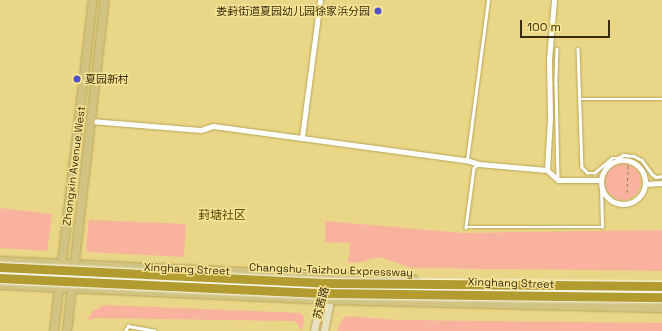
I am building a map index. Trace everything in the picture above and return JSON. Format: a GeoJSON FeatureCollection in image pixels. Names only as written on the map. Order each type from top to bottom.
{"type":"FeatureCollection","features":[{"type":"Feature","properties":{"kind":"highway","name":"Changshu-Taizhou Expressway"},"geometry":{"type":"LineString","coordinates":[[0,267],[325,283],[662,286]]}},
{"type":"Feature","properties":{"kind":"highway","name":"Changshu-Taizhou Expressway"},"geometry":{"type":"LineString","coordinates":[[0,278],[324,293],[662,297]]}},
{"type":"Feature","properties":{"kind":"main road","name":"Zhongxin Avenue West"},"geometry":{"type":"LineString","coordinates":[[54,331],[93,0]]}},
{"type":"Feature","properties":{"kind":"main road","name":"Zhongxin Avenue West"},"geometry":{"type":"LineString","coordinates":[[67,331],[105,0]]}},
{"type":"Feature","properties":{"kind":"main road","name":"Xinghang Street"},"geometry":{"type":"LineString","coordinates":[[0,261],[329,276],[662,286]]}},
{"type":"Feature","properties":{"kind":"main road"},"geometry":{"type":"LineString","coordinates":[[0,272],[61,275],[74,264]]}},
{"type":"Feature","properties":{"kind":"main road"},"geometry":{"type":"LineString","coordinates":[[59,288],[73,276],[172,281],[186,269]]}},
{"type":"Feature","properties":{"kind":"main road"},"geometry":{"type":"LineString","coordinates":[[324,331],[330,300],[329,276]]}},
{"type":"Feature","properties":{"kind":"main road","name":"苏茜路"},"geometry":{"type":"LineString","coordinates":[[314,331],[320,299],[329,276]]}},
{"type":"Feature","properties":{"kind":"main road","name":"Xinghang Street"},"geometry":{"type":"LineString","coordinates":[[0,285],[330,300],[662,308]]}},
{"type":"Feature","properties":{"kind":"street"},"geometry":{"type":"LineString","coordinates":[[302,137],[320,0]]}},
{"type":"Feature","properties":{"kind":"street"},"geometry":{"type":"LineString","coordinates":[[548,170],[550,118],[549,60],[554,0]]}},
{"type":"Feature","properties":{"kind":"street"},"geometry":{"type":"LineString","coordinates":[[91,121],[201,130],[213,126],[466,160],[479,164],[548,170],[558,180],[601,180]]}},
{"type":"Feature","properties":{"kind":"street"},"geometry":{"type":"LineString","coordinates":[[618,159],[625,160],[632,161],[642,170],[645,184],[640,196],[628,203],[614,202],[604,193],[601,180],[606,167],[618,159]]}},
{"type":"Feature","properties":{"kind":"street"},"geometry":{"type":"LineString","coordinates":[[645,184],[662,183]]}},
{"type":"Feature","properties":{"kind":"lane"},"geometry":{"type":"LineString","coordinates":[[466,160],[488,0]]}},
{"type":"Feature","properties":{"kind":"lane"},"geometry":{"type":"LineString","coordinates":[[557,49],[556,83],[558,180]]}},
{"type":"Feature","properties":{"kind":"lane"},"geometry":{"type":"LineString","coordinates":[[578,49],[582,167],[588,174],[594,173],[612,158],[618,159],[623,155],[634,156],[642,160],[656,177],[662,176]]}},
{"type":"Feature","properties":{"kind":"lane"},"geometry":{"type":"LineString","coordinates":[[579,99],[662,99]]}},
{"type":"Feature","properties":{"kind":"lane"},"geometry":{"type":"LineString","coordinates":[[479,164],[474,168],[466,227],[602,227],[602,187]]}},
{"type":"Feature","properties":{"kind":"lane"},"geometry":{"type":"LineString","coordinates":[[594,173],[594,180]]}},
{"type":"Feature","properties":{"kind":"lane"},"geometry":{"type":"LineString","coordinates":[[125,331],[128,326],[155,331]]}},
{"type":"Feature","properties":{"kind":"path"},"geometry":{"type":"LineString","coordinates":[[625,160],[628,166],[627,192]]}},
{"type":"Feature","properties":{"kind":"shaded area"},"geometry":{"type":"Polygon","coordinates":[[[627,164],[636,169],[640,175],[640,189],[636,195],[627,200],[619,200],[610,195],[606,189],[605,178],[610,169],[616,165],[627,164]]]}},
{"type":"Feature","properties":{"kind":"shaded area"},"geometry":{"type":"Polygon","coordinates":[[[0,208],[52,214],[47,251],[0,248],[0,208]]]}},
{"type":"Feature","properties":{"kind":"shaded area"},"geometry":{"type":"Polygon","coordinates":[[[89,220],[186,224],[184,257],[88,252],[86,249],[89,220]]]}},
{"type":"Feature","properties":{"kind":"shaded area"},"geometry":{"type":"Polygon","coordinates":[[[325,221],[463,233],[662,230],[662,271],[416,268],[408,267],[380,257],[348,263],[350,243],[325,242],[325,221]]]}},
{"type":"Feature","properties":{"kind":"shaded area"},"geometry":{"type":"Polygon","coordinates":[[[104,305],[301,313],[304,318],[304,322],[302,331],[295,321],[95,318],[87,320],[93,311],[104,305]]]}},
{"type":"Feature","properties":{"kind":"shaded area"},"geometry":{"type":"Polygon","coordinates":[[[348,316],[396,320],[662,323],[662,331],[337,331],[342,319],[348,316]]]}},
{"type":"Feature","properties":{"kind":"place","name":"娄葑街道夏园幼儿园徐家浜分园"},"geometry":{"type":"Point","coordinates":[378,11]}},
{"type":"Feature","properties":{"kind":"place","name":"夏园新村"},"geometry":{"type":"Point","coordinates":[77,79]}},
{"type":"Feature","properties":{"kind":"district","name":"葑塘社区"},"geometry":{"type":"Point","coordinates":[222,216]}}]}
